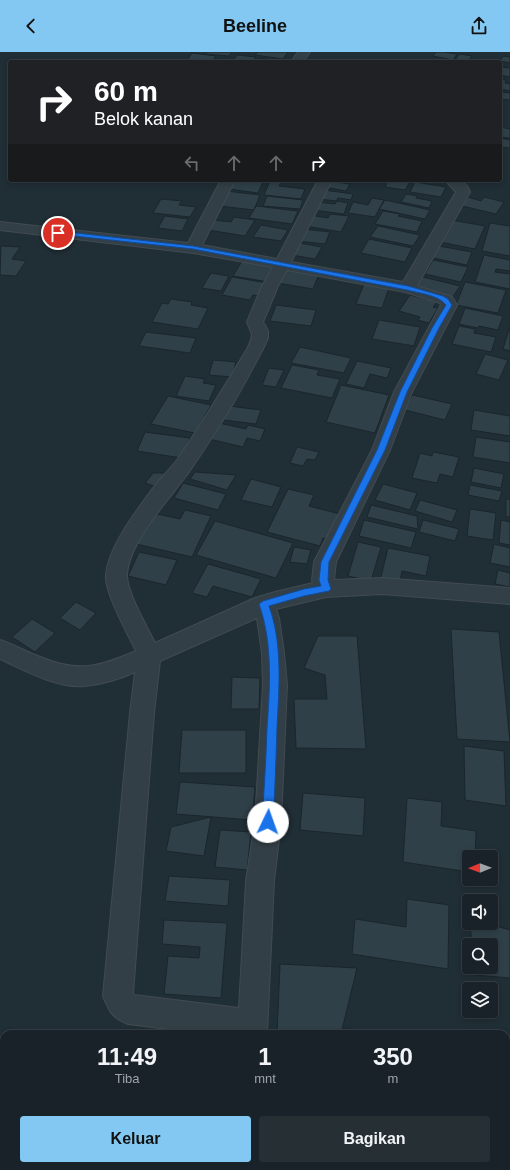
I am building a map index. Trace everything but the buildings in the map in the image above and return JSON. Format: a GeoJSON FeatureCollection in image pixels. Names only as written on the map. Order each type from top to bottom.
{"type":"FeatureCollection","features":[{"type":"Feature","properties":{"kind":"street"},"geometry":{"type":"LineString","coordinates":[[193,248],[227,182]]}},
{"type":"Feature","properties":{"kind":"street"},"geometry":{"type":"LineString","coordinates":[[266,611],[273,653],[275,685],[268,822],[260,881],[252,1030],[128,1009],[121,1003],[118,996],[142,713],[148,663],[123,601],[116,577],[120,559],[128,542],[144,517],[165,487],[179,471],[217,415],[255,349],[260,338],[260,331],[256,327],[255,322],[270,286],[324,182]]}},
{"type":"Feature","properties":{"kind":"street"},"geometry":{"type":"LineString","coordinates":[[408,288],[463,192],[462,189],[454,182]]}},
{"type":"Feature","properties":{"kind":"street"},"geometry":{"type":"LineString","coordinates":[[0,226],[193,248],[408,288],[446,300],[449,305],[403,392],[381,450],[325,562],[323,580],[326,589]]}},
{"type":"Feature","properties":{"kind":"street"},"geometry":{"type":"LineString","coordinates":[[0,649],[35,665],[64,675],[84,677],[148,663],[266,611],[304,592],[326,589],[382,586],[510,596]]}},
{"type":"Feature","properties":{"kind":"route"},"geometry":{"type":"LineString","coordinates":[[58,233],[193,248],[408,288],[440,297],[446,300],[449,305],[403,392],[381,450],[325,562],[323,580],[326,589],[304,592],[263,604],[268,618],[273,653],[275,685],[268,822]]}}]}
